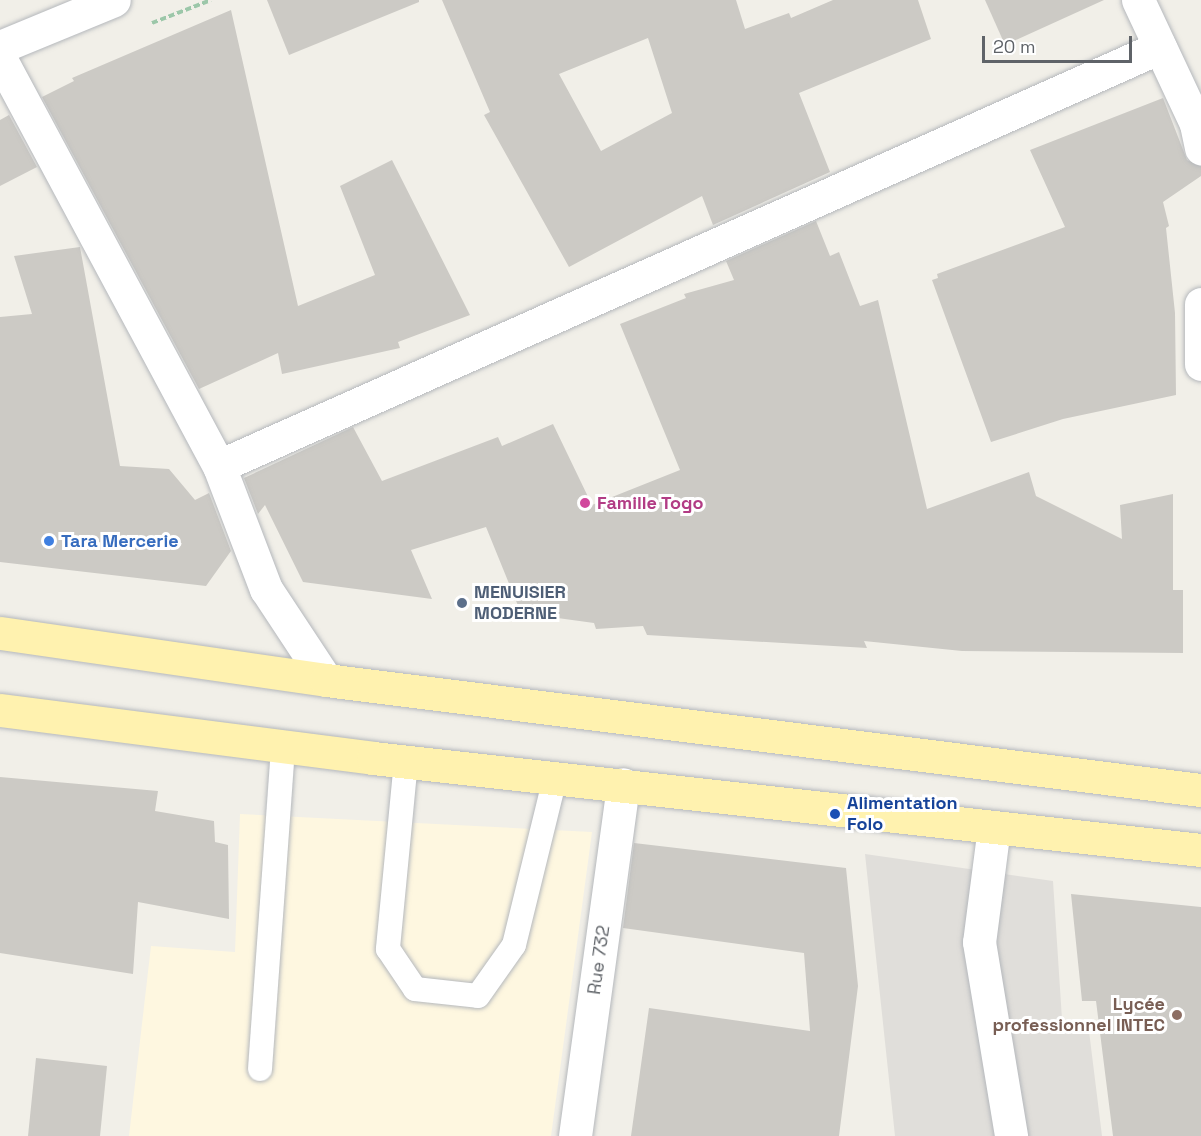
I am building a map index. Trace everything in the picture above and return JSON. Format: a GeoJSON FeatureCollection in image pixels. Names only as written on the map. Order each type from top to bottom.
{"type":"FeatureCollection","features":[{"type":"Feature","properties":{"kind":"main road"},"geometry":{"type":"LineString","coordinates":[[0,633],[326,680],[1201,790]]}},
{"type":"Feature","properties":{"kind":"main road"},"geometry":{"type":"LineString","coordinates":[[0,710],[283,747],[1201,850]]}},
{"type":"Feature","properties":{"kind":"street"},"geometry":{"type":"LineString","coordinates":[[0,47],[114,0]]}},
{"type":"Feature","properties":{"kind":"street"},"geometry":{"type":"LineString","coordinates":[[1137,0],[1196,124],[1201,148]]}},
{"type":"Feature","properties":{"kind":"street"},"geometry":{"type":"LineString","coordinates":[[219,466],[1160,47]]}},
{"type":"Feature","properties":{"kind":"street"},"geometry":{"type":"LineString","coordinates":[[0,58],[219,466],[266,589],[326,680]]}},
{"type":"Feature","properties":{"kind":"street"},"geometry":{"type":"LineString","coordinates":[[1201,304],[1201,364]]}},
{"type":"Feature","properties":{"kind":"street","name":"Rue 732"},"geometry":{"type":"LineString","coordinates":[[575,1136],[623,784]]}},
{"type":"Feature","properties":{"kind":"street"},"geometry":{"type":"LineString","coordinates":[[994,827],[979,942],[1011,1136]]}},
{"type":"Feature","properties":{"kind":"lane"},"geometry":{"type":"LineString","coordinates":[[260,1069],[283,747]]}},
{"type":"Feature","properties":{"kind":"lane"},"geometry":{"type":"LineString","coordinates":[[406,761],[388,949],[415,989],[478,996],[514,945],[555,777]]}},
{"type":"Feature","properties":{"kind":"shaded area"},"geometry":{"type":"Polygon","coordinates":[[[240,814],[592,832],[551,1136],[129,1136],[151,946],[235,952],[240,814]]]}},
{"type":"Feature","properties":{"kind":"shaded area"},"geometry":{"type":"Polygon","coordinates":[[[865,854],[1053,881],[1062,1019],[1088,1023],[1102,1136],[895,1136],[865,854]]]}},
{"type":"Feature","properties":{"kind":"building"},"geometry":{"type":"Polygon","coordinates":[[[267,0],[419,0],[419,2],[289,55],[267,0]]]}},
{"type":"Feature","properties":{"kind":"building"},"geometry":{"type":"Polygon","coordinates":[[[442,0],[736,0],[745,29],[789,13],[791,18],[833,0],[918,0],[931,39],[799,93],[830,172],[713,225],[702,196],[569,267],[484,115],[490,112],[442,0]],[[648,38],[559,74],[601,151],[672,113],[648,38]]]}},
{"type":"Feature","properties":{"kind":"building"},"geometry":{"type":"Polygon","coordinates":[[[985,0],[1104,0],[1005,45],[985,0]]]}},
{"type":"Feature","properties":{"kind":"building"},"geometry":{"type":"Polygon","coordinates":[[[231,10],[298,306],[375,275],[340,186],[392,160],[470,315],[398,342],[400,348],[282,374],[278,353],[199,389],[42,97],[74,81],[72,78],[231,10]]]}},
{"type":"Feature","properties":{"kind":"building"},"geometry":{"type":"Polygon","coordinates":[[[1163,98],[1187,160],[1201,166],[1201,176],[1163,202],[1169,226],[1166,228],[1175,313],[1176,395],[1063,419],[991,442],[932,280],[938,278],[937,274],[1065,227],[1030,150],[1163,98]]]}},
{"type":"Feature","properties":{"kind":"building"},"geometry":{"type":"Polygon","coordinates":[[[9,115],[37,167],[0,186],[0,120],[9,115]]]}},
{"type":"Feature","properties":{"kind":"building"},"geometry":{"type":"Polygon","coordinates":[[[816,221],[830,256],[839,252],[860,306],[878,300],[927,509],[1029,472],[1036,496],[1122,539],[1120,505],[1173,494],[1173,590],[1183,590],[1183,653],[962,651],[864,641],[867,648],[647,635],[643,626],[596,629],[594,623],[521,613],[486,527],[411,550],[432,599],[303,582],[265,505],[258,514],[244,478],[353,427],[382,481],[498,437],[502,446],[553,424],[592,505],[680,470],[620,324],[686,298],[684,294],[734,280],[726,261],[816,221]]]}},
{"type":"Feature","properties":{"kind":"building"},"geometry":{"type":"Polygon","coordinates":[[[80,247],[120,466],[169,469],[195,500],[209,493],[231,551],[206,586],[0,562],[0,317],[32,314],[14,256],[80,247]]]}},
{"type":"Feature","properties":{"kind":"building"},"geometry":{"type":"Polygon","coordinates":[[[0,777],[158,791],[155,811],[214,821],[215,842],[228,845],[229,919],[138,902],[133,974],[0,953],[0,777]]]}},
{"type":"Feature","properties":{"kind":"building"},"geometry":{"type":"Polygon","coordinates":[[[634,843],[846,868],[858,986],[839,1136],[631,1136],[649,1008],[810,1031],[804,953],[623,928],[634,843]]]}},
{"type":"Feature","properties":{"kind":"building"},"geometry":{"type":"Polygon","coordinates":[[[1071,894],[1201,907],[1201,1136],[1113,1136],[1096,1001],[1082,1001],[1071,894]]]}},
{"type":"Feature","properties":{"kind":"building"},"geometry":{"type":"Polygon","coordinates":[[[36,1058],[107,1066],[100,1136],[28,1136],[36,1058]]]}},
{"type":"Feature","properties":{"kind":"place","name":"Famille Togo"},"geometry":{"type":"Point","coordinates":[585,503]}},
{"type":"Feature","properties":{"kind":"place","name":"Tara Mercerie"},"geometry":{"type":"Point","coordinates":[49,541]}},
{"type":"Feature","properties":{"kind":"place","name":"MENUISIER MODERNE"},"geometry":{"type":"Point","coordinates":[462,603]}},
{"type":"Feature","properties":{"kind":"place","name":"Alimentation Folo"},"geometry":{"type":"Point","coordinates":[835,814]}},
{"type":"Feature","properties":{"kind":"place","name":"Lycée professionnel INTEC"},"geometry":{"type":"Point","coordinates":[1177,1015]}}]}
